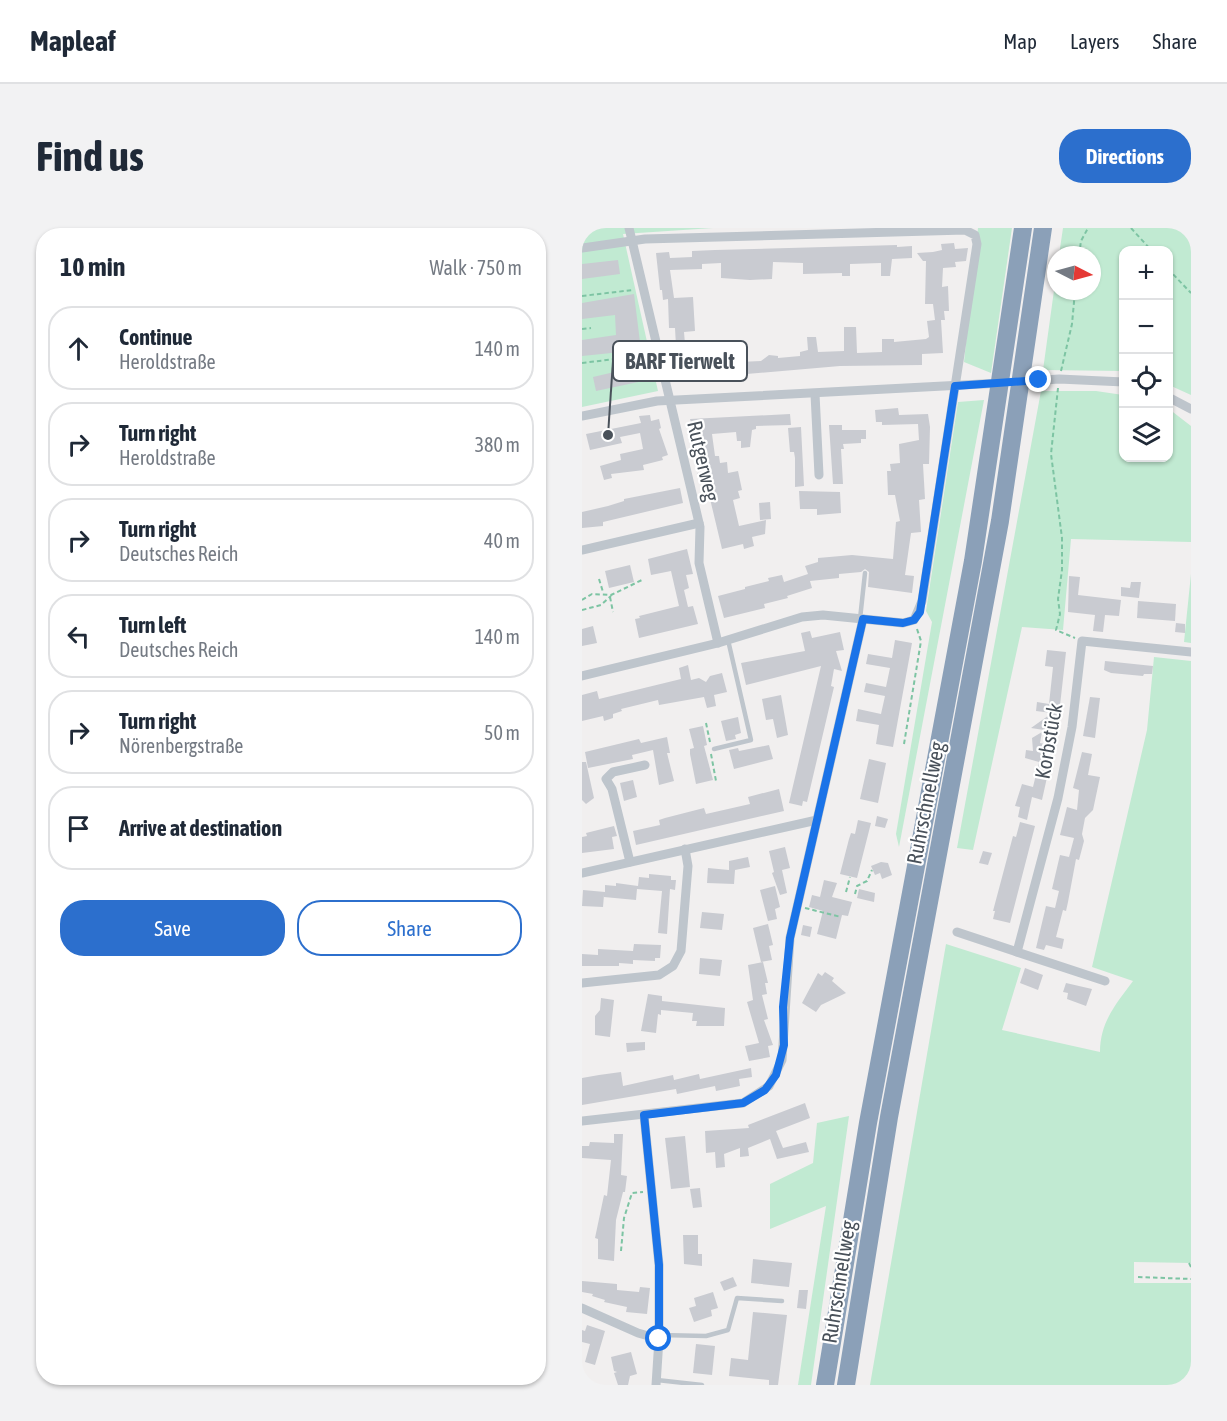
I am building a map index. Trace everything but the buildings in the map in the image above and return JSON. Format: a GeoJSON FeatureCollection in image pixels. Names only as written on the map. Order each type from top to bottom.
{"type":"FeatureCollection","features":[{"type":"Feature","properties":{"kind":"highway","name":"Ruhrschnellweg"},"geometry":{"type":"LineString","coordinates":[[825,1385],[868,1123],[973,561],[1023,228]]}},
{"type":"Feature","properties":{"kind":"highway","name":"Ruhrschnellweg"},"geometry":{"type":"LineString","coordinates":[[846,1385],[889,1117],[998,532],[1043,228]]}},
{"type":"Feature","properties":{"kind":"street","name":"Rutgerweg"},"geometry":{"type":"LineString","coordinates":[[629,228],[699,522],[699,563],[718,643]]}},
{"type":"Feature","properties":{"kind":"street"},"geometry":{"type":"LineString","coordinates":[[582,248],[645,239],[908,230],[965,230],[975,235],[976,244],[922,601],[914,620],[903,623],[823,615],[802,617],[718,643],[582,675]]}},
{"type":"Feature","properties":{"kind":"street"},"geometry":{"type":"LineString","coordinates":[[582,416],[646,403],[670,401],[1059,379],[1119,382]]}},
{"type":"Feature","properties":{"kind":"street"},"geometry":{"type":"LineString","coordinates":[[815,394],[819,475]]}},
{"type":"Feature","properties":{"kind":"street"},"geometry":{"type":"LineString","coordinates":[[1173,399],[1191,409]]}},
{"type":"Feature","properties":{"kind":"street"},"geometry":{"type":"LineString","coordinates":[[582,550],[699,522]]}},
{"type":"Feature","properties":{"kind":"street"},"geometry":{"type":"LineString","coordinates":[[582,1121],[743,1103],[769,1086],[782,1060],[787,954],[796,906],[861,619]]}},
{"type":"Feature","properties":{"kind":"street"},"geometry":{"type":"LineString","coordinates":[[1082,640],[1191,652]]}},
{"type":"Feature","properties":{"kind":"street","name":"Korbstück"},"geometry":{"type":"LineString","coordinates":[[1017,952],[1058,798],[1072,727],[1082,640]]}},
{"type":"Feature","properties":{"kind":"street"},"geometry":{"type":"LineString","coordinates":[[630,862],[612,789],[606,778],[613,772],[645,765]]}},
{"type":"Feature","properties":{"kind":"street"},"geometry":{"type":"LineString","coordinates":[[582,873],[817,819]]}},
{"type":"Feature","properties":{"kind":"street"},"geometry":{"type":"LineString","coordinates":[[582,983],[659,975],[673,966],[681,951],[688,866],[685,849]]}},
{"type":"Feature","properties":{"kind":"street"},"geometry":{"type":"LineString","coordinates":[[957,932],[1105,981]]}},
{"type":"Feature","properties":{"kind":"street"},"geometry":{"type":"LineString","coordinates":[[644,1115],[659,1265],[659,1337],[656,1383]]}},
{"type":"Feature","properties":{"kind":"street"},"geometry":{"type":"LineString","coordinates":[[582,1308],[638,1333],[659,1337]]}},
{"type":"Feature","properties":{"kind":"lane"},"geometry":{"type":"LineString","coordinates":[[861,619],[865,573]]}},
{"type":"Feature","properties":{"kind":"lane"},"geometry":{"type":"LineString","coordinates":[[714,749],[751,740],[728,640]]}},
{"type":"Feature","properties":{"kind":"lane"},"geometry":{"type":"LineString","coordinates":[[659,1337],[706,1336],[728,1330],[737,1298],[782,1301]]}},
{"type":"Feature","properties":{"kind":"lane"},"geometry":{"type":"LineString","coordinates":[[656,1383],[702,1385]]}},
{"type":"Feature","properties":{"kind":"path"},"geometry":{"type":"LineString","coordinates":[[1080,246],[1088,228]]}},
{"type":"Feature","properties":{"kind":"path"},"geometry":{"type":"LineString","coordinates":[[1131,228],[1147,246]]}},
{"type":"Feature","properties":{"kind":"path"},"geometry":{"type":"LineString","coordinates":[[1173,274],[1191,293]]}},
{"type":"Feature","properties":{"kind":"path"},"geometry":{"type":"LineString","coordinates":[[582,296],[642,288]]}},
{"type":"Feature","properties":{"kind":"path"},"geometry":{"type":"LineString","coordinates":[[1075,300],[1072,324],[1059,379],[1051,454],[1062,538],[1062,570],[1058,599],[1060,614],[1056,630],[1082,640]]}},
{"type":"Feature","properties":{"kind":"path"},"geometry":{"type":"LineString","coordinates":[[582,329],[591,328]]}},
{"type":"Feature","properties":{"kind":"path"},"geometry":{"type":"LineString","coordinates":[[582,363],[659,356]]}},
{"type":"Feature","properties":{"kind":"path"},"geometry":{"type":"LineString","coordinates":[[599,579],[603,592]]}},
{"type":"Feature","properties":{"kind":"path"},"geometry":{"type":"LineString","coordinates":[[582,610],[601,605],[610,596],[644,579]]}},
{"type":"Feature","properties":{"kind":"path"},"geometry":{"type":"LineString","coordinates":[[582,600],[592,594],[603,592],[610,596],[614,612]]}},
{"type":"Feature","properties":{"kind":"path"},"geometry":{"type":"LineString","coordinates":[[904,744],[921,641],[914,620]]}},
{"type":"Feature","properties":{"kind":"path"},"geometry":{"type":"LineString","coordinates":[[855,894],[857,886],[867,881],[872,870]]}},
{"type":"Feature","properties":{"kind":"path"},"geometry":{"type":"LineString","coordinates":[[846,892],[850,877]]}},
{"type":"Feature","properties":{"kind":"path"},"geometry":{"type":"LineString","coordinates":[[796,906],[841,917]]}},
{"type":"Feature","properties":{"kind":"path"},"geometry":{"type":"LineString","coordinates":[[621,1251],[624,1218],[632,1192],[652,1192]]}},
{"type":"Feature","properties":{"kind":"path"},"geometry":{"type":"LineString","coordinates":[[1189,1263],[1191,1267]]}},
{"type":"Feature","properties":{"kind":"path"},"geometry":{"type":"LineString","coordinates":[[1138,1277],[1191,1279]]}},
{"type":"Feature","properties":{"kind":"green space"},"geometry":{"type":"Polygon","coordinates":[[[582,228],[713,228],[623,234],[658,391],[582,407],[582,228]]]}},
{"type":"Feature","properties":{"kind":"green space"},"geometry":{"type":"Polygon","coordinates":[[[978,228],[1012,228],[991,373],[964,362],[978,228]]]}},
{"type":"Feature","properties":{"kind":"green space"},"geometry":{"type":"Polygon","coordinates":[[[1063,228],[1191,228],[1191,395],[1173,387],[1173,246],[1119,246],[1119,371],[1043,370],[1053,300],[1101,300],[1101,246],[1060,246],[1063,228]]]}},
{"type":"Feature","properties":{"kind":"green space"},"geometry":{"type":"Polygon","coordinates":[[[1041,391],[1096,391],[1119,394],[1119,462],[1173,462],[1173,412],[1191,426],[1191,542],[1071,539],[1063,630],[1022,627],[973,850],[957,848],[1041,391]]]}},
{"type":"Feature","properties":{"kind":"green space"},"geometry":{"type":"Polygon","coordinates":[[[984,400],[899,847],[896,834],[932,622],[926,611],[958,402],[984,400]]]}},
{"type":"Feature","properties":{"kind":"green space"},"geometry":{"type":"Polygon","coordinates":[[[1191,574],[1191,643],[1184,642],[1191,574]]]}},
{"type":"Feature","properties":{"kind":"green space"},"geometry":{"type":"Polygon","coordinates":[[[1154,657],[1191,661],[1191,1263],[1134,1262],[1134,1283],[1191,1283],[1191,1385],[870,1385],[946,944],[1021,968],[1002,1030],[1100,1052],[1106,1022],[1133,981],[1092,967],[1147,730],[1154,657]]]}},
{"type":"Feature","properties":{"kind":"green space"},"geometry":{"type":"Polygon","coordinates":[[[849,1116],[811,1385],[798,1385],[826,1206],[770,1229],[770,1184],[813,1163],[817,1123],[849,1116]]]}},
{"type":"Feature","properties":{"kind":"place","name":"BARF Tierwelt"},"geometry":{"type":"Point","coordinates":[608,435]}},
{"type":"Feature","properties":{"kind":"route"},"geometry":{"type":"LineString","coordinates":[[659,1339],[659,1265],[644,1115],[729,1107],[743,1103],[755,1098],[765,1090],[776,1075],[782,1060],[784,1045],[783,1007],[790,938],[863,619],[903,623],[914,620],[920,612],[955,386],[1039,380]]}}]}
